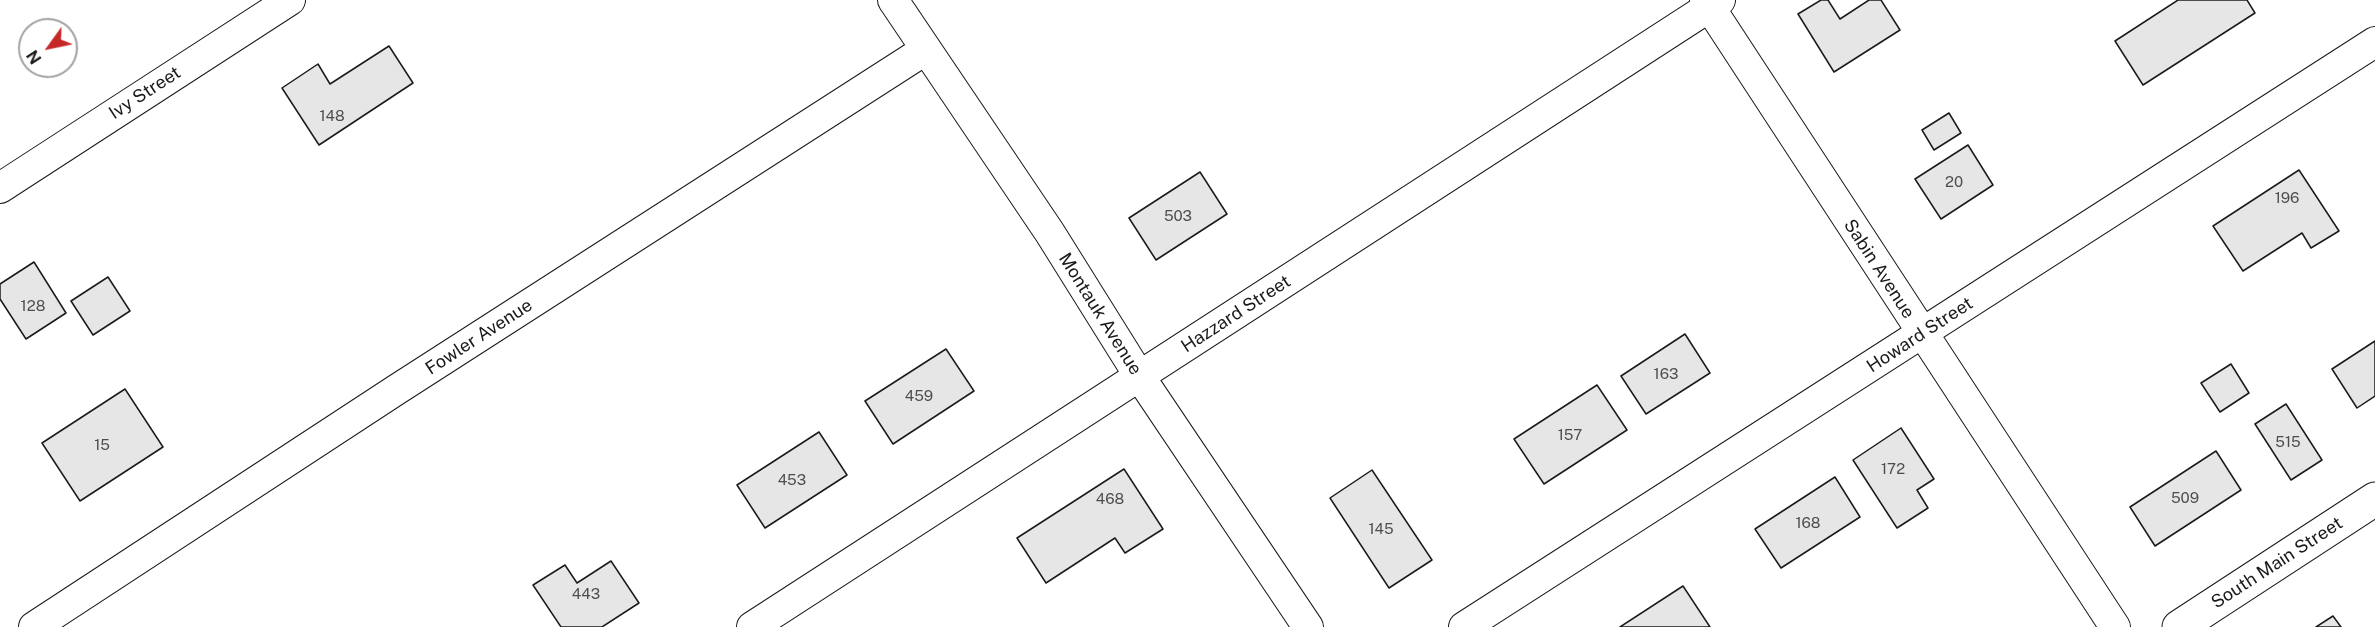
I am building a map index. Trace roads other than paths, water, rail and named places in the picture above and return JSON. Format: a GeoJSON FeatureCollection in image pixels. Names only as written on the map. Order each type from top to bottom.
{"type":"FeatureCollection","features":[{"type":"Feature","properties":{"kind":"street","name":"Ivy Street"},"geometry":{"type":"LineString","coordinates":[[0,188],[290,0]]}},
{"type":"Feature","properties":{"kind":"street","name":"Montauk Avenue"},"geometry":{"type":"LineString","coordinates":[[893,0],[1050,233],[1140,377],[1308,627]]}},
{"type":"Feature","properties":{"kind":"street","name":"Sabin Avenue"},"geometry":{"type":"LineString","coordinates":[[1711,2],[1921,334],[2115,627]]}},
{"type":"Feature","properties":{"kind":"street","name":"Hazzard Street"},"geometry":{"type":"LineString","coordinates":[[752,627],[1140,377],[1711,2]]}},
{"type":"Feature","properties":{"kind":"street","name":"Howard Street"},"geometry":{"type":"LineString","coordinates":[[1464,627],[2375,42]]}},
{"type":"Feature","properties":{"kind":"street","name":"Fowler Avenue"},"geometry":{"type":"LineString","coordinates":[[34,627],[396,390],[925,50]]}},
{"type":"Feature","properties":{"kind":"street","name":"South Main Street"},"geometry":{"type":"LineString","coordinates":[[2179,627],[2375,499]]}}]}
